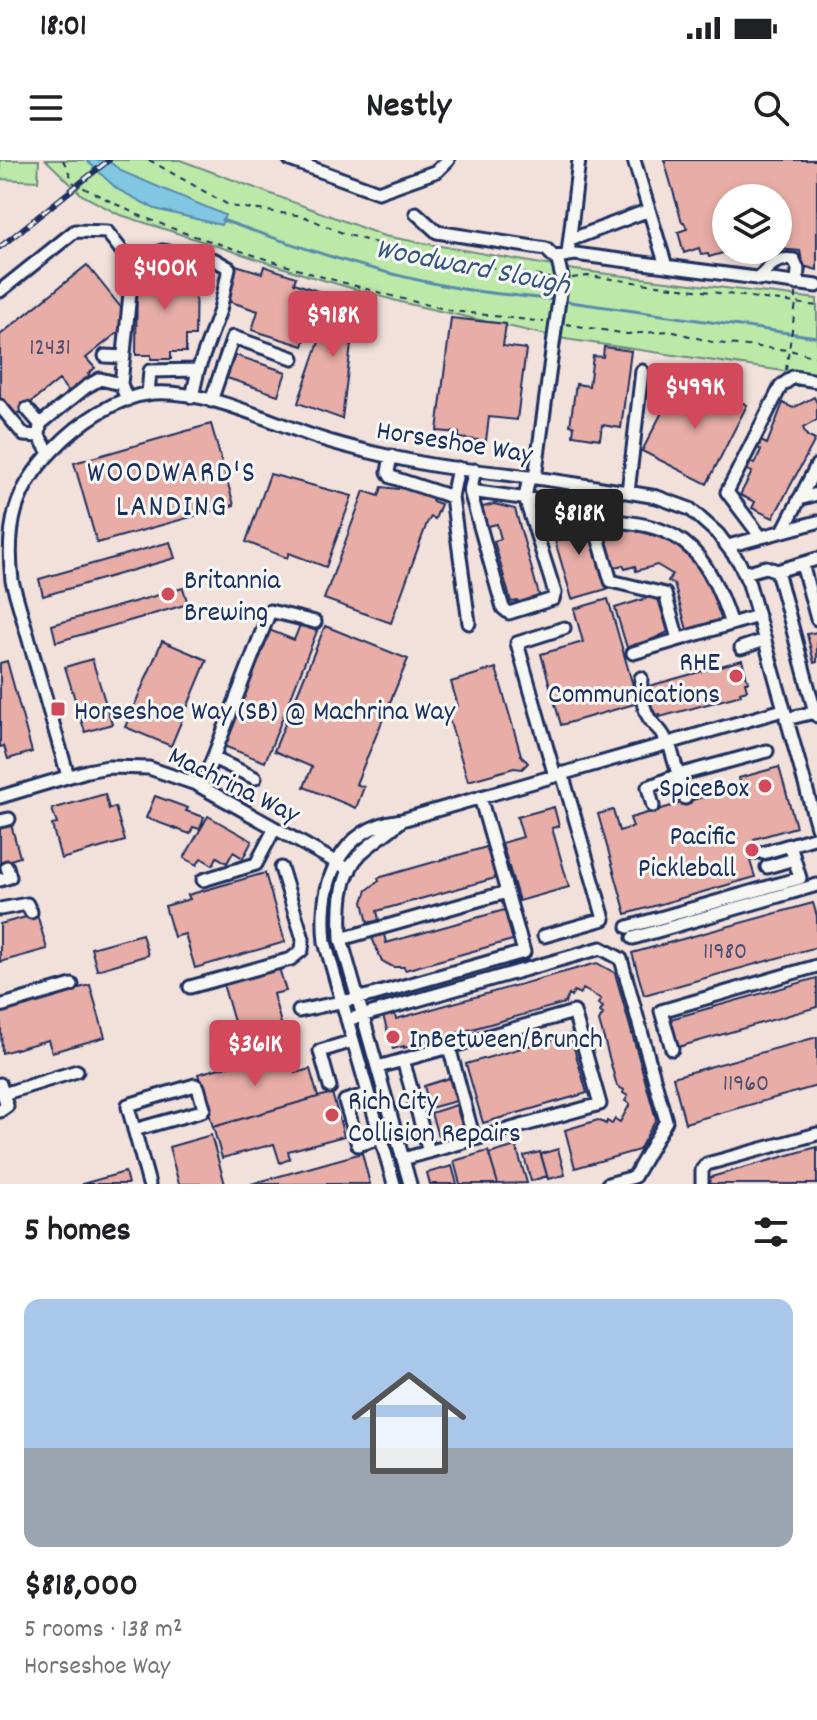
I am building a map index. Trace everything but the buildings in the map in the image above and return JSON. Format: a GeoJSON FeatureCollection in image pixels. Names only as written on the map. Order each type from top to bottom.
{"type":"FeatureCollection","features":[{"type":"Feature","properties":{"kind":"street"},"geometry":{"type":"LineString","coordinates":[[290,160],[378,192],[437,171],[448,160]]}},
{"type":"Feature","properties":{"kind":"street"},"geometry":{"type":"LineString","coordinates":[[568,253],[579,160]]}},
{"type":"Feature","properties":{"kind":"street"},"geometry":{"type":"LineString","coordinates":[[634,160],[666,266]]}},
{"type":"Feature","properties":{"kind":"street"},"geometry":{"type":"LineString","coordinates":[[570,240],[649,210]]}},
{"type":"Feature","properties":{"kind":"street"},"geometry":{"type":"LineString","coordinates":[[416,213],[437,232],[546,249],[556,257],[562,278],[558,284],[556,322],[532,477],[525,498],[555,593],[553,599],[509,613],[503,608],[470,491],[475,470]]}},
{"type":"Feature","properties":{"kind":"street"},"geometry":{"type":"LineString","coordinates":[[0,291],[75,231],[107,232],[129,260],[130,293],[121,384],[127,400]]}},
{"type":"Feature","properties":{"kind":"street"},"geometry":{"type":"LineString","coordinates":[[162,251],[215,260],[229,268],[220,310],[198,370],[192,397]]}},
{"type":"Feature","properties":{"kind":"street"},"geometry":{"type":"LineString","coordinates":[[556,257],[568,253],[817,286]]}},
{"type":"Feature","properties":{"kind":"street"},"geometry":{"type":"LineString","coordinates":[[758,279],[773,262],[783,258],[794,260],[798,269],[797,284]]}},
{"type":"Feature","properties":{"kind":"street"},"geometry":{"type":"LineString","coordinates":[[211,401],[233,337],[293,358]]}},
{"type":"Feature","properties":{"kind":"street"},"geometry":{"type":"LineString","coordinates":[[105,356],[124,357]]}},
{"type":"Feature","properties":{"kind":"street"},"geometry":{"type":"LineString","coordinates":[[148,394],[150,371],[198,370]]}},
{"type":"Feature","properties":{"kind":"street"},"geometry":{"type":"LineString","coordinates":[[628,492],[642,371]]}},
{"type":"Feature","properties":{"kind":"street"},"geometry":{"type":"LineString","coordinates":[[761,537],[727,492],[783,384],[793,377],[817,381]]}},
{"type":"Feature","properties":{"kind":"street"},"geometry":{"type":"LineString","coordinates":[[0,406],[24,435],[39,430],[86,387],[100,379],[121,384]]}},
{"type":"Feature","properties":{"kind":"street","name":"Horseshoe Way"},"geometry":{"type":"LineString","coordinates":[[68,776],[12,581],[9,556],[12,518],[31,473],[49,453],[83,422],[99,412],[148,394],[211,401],[313,436],[418,463],[628,492],[657,497],[690,509],[728,546],[744,573],[817,827]]}},
{"type":"Feature","properties":{"kind":"street"},"geometry":{"type":"LineString","coordinates":[[27,409],[49,453]]}},
{"type":"Feature","properties":{"kind":"street"},"geometry":{"type":"LineString","coordinates":[[391,456],[388,472],[391,477],[452,497]]}},
{"type":"Feature","properties":{"kind":"street"},"geometry":{"type":"LineString","coordinates":[[783,531],[817,465]]}},
{"type":"Feature","properties":{"kind":"street"},"geometry":{"type":"LineString","coordinates":[[458,468],[452,497],[469,623]]}},
{"type":"Feature","properties":{"kind":"street"},"geometry":{"type":"LineString","coordinates":[[470,491],[573,505],[575,484]]}},
{"type":"Feature","properties":{"kind":"street"},"geometry":{"type":"LineString","coordinates":[[591,486],[593,520],[611,581],[665,594],[678,639]]}},
{"type":"Feature","properties":{"kind":"street"},"geometry":{"type":"LineString","coordinates":[[799,499],[817,494]]}},
{"type":"Feature","properties":{"kind":"street"},"geometry":{"type":"LineString","coordinates":[[593,520],[649,525],[679,537],[706,566],[718,586],[731,624]]}},
{"type":"Feature","properties":{"kind":"street"},"geometry":{"type":"LineString","coordinates":[[728,546],[817,522]]}},
{"type":"Feature","properties":{"kind":"street"},"geometry":{"type":"LineString","coordinates":[[744,573],[766,567],[777,571],[817,559]]}},
{"type":"Feature","properties":{"kind":"street"},"geometry":{"type":"LineString","coordinates":[[802,564],[817,619]]}},
{"type":"Feature","properties":{"kind":"street"},"geometry":{"type":"LineString","coordinates":[[394,1184],[325,942],[323,907],[336,862],[343,851],[381,823],[402,820],[668,743],[784,714],[816,714],[777,571]]}},
{"type":"Feature","properties":{"kind":"street"},"geometry":{"type":"LineString","coordinates":[[201,787],[270,611],[315,622]]}},
{"type":"Feature","properties":{"kind":"street"},"geometry":{"type":"LineString","coordinates":[[633,653],[758,616]]}},
{"type":"Feature","properties":{"kind":"street"},"geometry":{"type":"LineString","coordinates":[[544,936],[604,919],[517,643],[564,628]]}},
{"type":"Feature","properties":{"kind":"street"},"geometry":{"type":"LineString","coordinates":[[741,648],[765,640]]}},
{"type":"Feature","properties":{"kind":"street"},"geometry":{"type":"LineString","coordinates":[[641,678],[640,690],[650,721],[662,731],[668,743],[685,798]]}},
{"type":"Feature","properties":{"kind":"street"},"geometry":{"type":"LineString","coordinates":[[653,806],[648,787],[678,775],[767,751]]}},
{"type":"Feature","properties":{"kind":"street"},"geometry":{"type":"LineString","coordinates":[[213,758],[255,778]]}},
{"type":"Feature","properties":{"kind":"street","name":"Machrina Way"},"geometry":{"type":"LineString","coordinates":[[0,797],[108,767],[149,768],[173,774],[201,787],[350,870]]}},
{"type":"Feature","properties":{"kind":"street"},"geometry":{"type":"LineString","coordinates":[[299,1011],[524,952],[480,797]]}},
{"type":"Feature","properties":{"kind":"street"},"geometry":{"type":"LineString","coordinates":[[402,820],[363,851],[350,870],[340,902],[341,939],[410,1184]]}},
{"type":"Feature","properties":{"kind":"street"},"geometry":{"type":"LineString","coordinates":[[203,880],[256,864],[275,828]]}},
{"type":"Feature","properties":{"kind":"street"},"geometry":{"type":"LineString","coordinates":[[763,853],[817,837]]}},
{"type":"Feature","properties":{"kind":"street"},"geometry":{"type":"LineString","coordinates":[[790,845],[800,878],[630,932],[817,885]]}},
{"type":"Feature","properties":{"kind":"street"},"geometry":{"type":"LineString","coordinates":[[767,867],[794,859]]}},
{"type":"Feature","properties":{"kind":"street"},"geometry":{"type":"LineString","coordinates":[[0,880],[10,877],[7,867]]}},
{"type":"Feature","properties":{"kind":"street"},"geometry":{"type":"LineString","coordinates":[[190,987],[291,959],[302,950],[301,933],[281,868]]}},
{"type":"Feature","properties":{"kind":"street"},"geometry":{"type":"LineString","coordinates":[[341,939],[507,892]]}},
{"type":"Feature","properties":{"kind":"street"},"geometry":{"type":"LineString","coordinates":[[0,909],[27,904],[31,912]]}},
{"type":"Feature","properties":{"kind":"street"},"geometry":{"type":"LineString","coordinates":[[301,933],[323,926]]}},
{"type":"Feature","properties":{"kind":"street"},"geometry":{"type":"LineString","coordinates":[[347,1020],[601,948],[621,959],[666,1121],[634,1177],[608,1184]]}},
{"type":"Feature","properties":{"kind":"street"},"geometry":{"type":"LineString","coordinates":[[672,1049],[661,1011],[817,966]]}},
{"type":"Feature","properties":{"kind":"street"},"geometry":{"type":"LineString","coordinates":[[0,1006],[72,985]]}},
{"type":"Feature","properties":{"kind":"street"},"geometry":{"type":"LineString","coordinates":[[378,1067],[574,1012],[600,1104],[403,1159]]}},
{"type":"Feature","properties":{"kind":"street"},"geometry":{"type":"LineString","coordinates":[[330,1087],[320,1051],[353,1041]]}},
{"type":"Feature","properties":{"kind":"street"},"geometry":{"type":"LineString","coordinates":[[449,1047],[474,1139]]}},
{"type":"Feature","properties":{"kind":"street"},"geometry":{"type":"LineString","coordinates":[[403,1060],[429,1152]]}},
{"type":"Feature","properties":{"kind":"street"},"geometry":{"type":"LineString","coordinates":[[0,1111],[7,1106],[2,1089],[77,1071]]}},
{"type":"Feature","properties":{"kind":"street"},"geometry":{"type":"LineString","coordinates":[[134,1130],[202,1111],[204,1108],[198,1087],[195,1085],[130,1103],[128,1107],[134,1130],[149,1184]]}},
{"type":"Feature","properties":{"kind":"street"},"geometry":{"type":"LineString","coordinates":[[368,1094],[345,1101],[358,1145],[381,1138]]}},
{"type":"Feature","properties":{"kind":"street"},"geometry":{"type":"LineString","coordinates":[[702,1184],[702,1170],[707,1164],[817,1134]]}},
{"type":"Feature","properties":{"kind":"path"},"geometry":{"type":"LineString","coordinates":[[63,160],[74,183],[138,215],[316,275],[399,298],[453,311],[556,322],[627,334],[670,331],[716,343],[789,350],[817,357]]}},
{"type":"Feature","properties":{"kind":"path"},"geometry":{"type":"LineString","coordinates":[[149,160],[230,206],[303,216],[354,237],[404,251],[558,284]]}},
{"type":"Feature","properties":{"kind":"path"},"geometry":{"type":"LineString","coordinates":[[570,278],[588,276],[817,306]]}},
{"type":"Feature","properties":{"kind":"path"},"geometry":{"type":"LineString","coordinates":[[783,384],[795,305]]}},
{"type":"Feature","properties":{"kind":"green space"},"geometry":{"type":"Polygon","coordinates":[[[0,160],[39,160],[38,181],[0,179],[0,160]]]}},
{"type":"Feature","properties":{"kind":"green space"},"geometry":{"type":"Polygon","coordinates":[[[46,160],[180,160],[384,236],[575,270],[817,299],[817,376],[565,339],[404,303],[309,276],[118,214],[82,195],[46,160]]]}},
{"type":"Feature","properties":{"kind":"water"},"geometry":{"type":"Polygon","coordinates":[[[86,160],[107,160],[123,172],[225,215],[221,225],[155,209],[117,189],[86,160]]]}},
{"type":"Feature","properties":{"kind":"waterway","name":"Woodward Slough"},"geometry":{"type":"LineString","coordinates":[[222,220],[309,250],[398,275],[470,290],[556,300]]}},
{"type":"Feature","properties":{"kind":"waterway","name":"Woodward Slough"},"geometry":{"type":"LineString","coordinates":[[563,301],[817,337]]}},
{"type":"Feature","properties":{"kind":"railway"},"geometry":{"type":"LineString","coordinates":[[0,247],[109,160]]}},
{"type":"Feature","properties":{"kind":"place","name":"Britannia Brewing"},"geometry":{"type":"Point","coordinates":[168,594]}},
{"type":"Feature","properties":{"kind":"place","name":"RHE Communications"},"geometry":{"type":"Point","coordinates":[736,676]}},
{"type":"Feature","properties":{"kind":"place","name":"Horseshoe Way (SB) @ Machrina Way"},"geometry":{"type":"Point","coordinates":[58,709]}},
{"type":"Feature","properties":{"kind":"place","name":"SpiceBox"},"geometry":{"type":"Point","coordinates":[765,786]}},
{"type":"Feature","properties":{"kind":"place","name":"Pacific Pickleball"},"geometry":{"type":"Point","coordinates":[752,850]}},
{"type":"Feature","properties":{"kind":"place","name":"InBetween/Brunch"},"geometry":{"type":"Point","coordinates":[393,1037]}},
{"type":"Feature","properties":{"kind":"place","name":"Rich City Collision Repairs"},"geometry":{"type":"Point","coordinates":[332,1115]}},
{"type":"Feature","properties":{"kind":"district","name":"WOODWARD'S LANDING"},"geometry":{"type":"Point","coordinates":[172,488]}}]}
